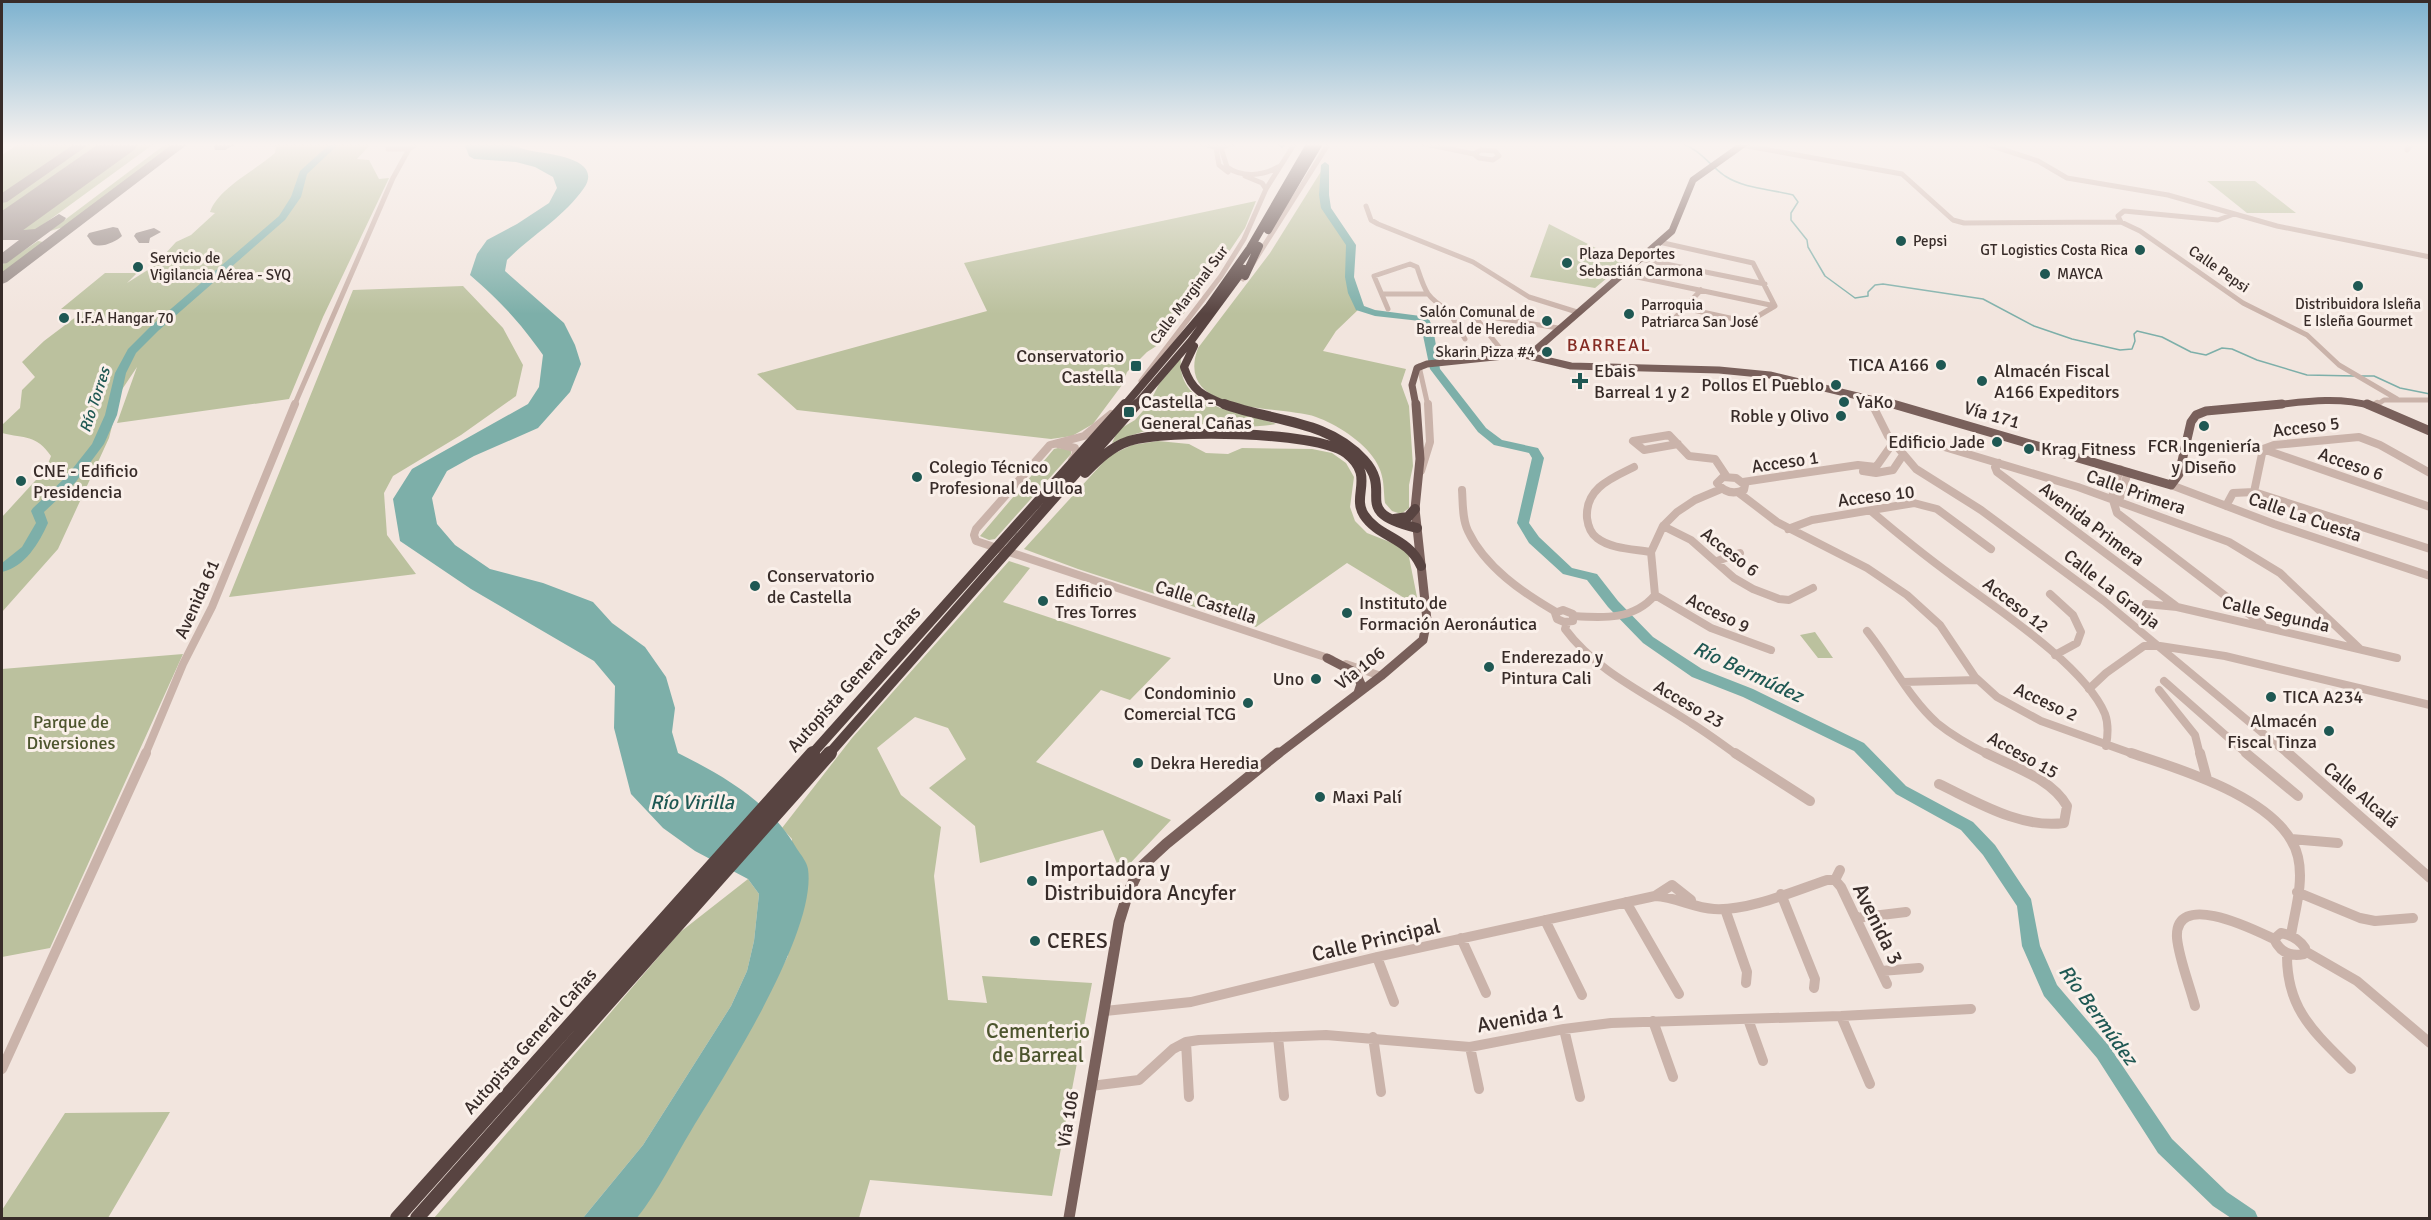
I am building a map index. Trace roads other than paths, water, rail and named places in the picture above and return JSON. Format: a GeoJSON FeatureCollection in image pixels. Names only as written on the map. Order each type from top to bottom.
{"type":"FeatureCollection","features":[{"type":"Feature","properties":{"kind":"highway","name":"Autopista General Cañas"},"geometry":{"type":"LineString","coordinates":[[804,774],[1065,471],[1171,353],[1227,281],[1250,248],[1278,200]]}},
{"type":"Feature","properties":{"kind":"highway","name":"Autopista General Cañas"},"geometry":{"type":"LineString","coordinates":[[417,1218],[654,942],[804,774],[1016,544],[1191,341],[1228,294],[1286,200]]}},
{"type":"Feature","properties":{"kind":"highway"},"geometry":{"type":"LineString","coordinates":[[1259,246],[1228,304],[1188,354],[1186,370],[1190,383],[1207,397],[1227,406],[1304,423],[1340,440],[1373,471],[1377,480],[1374,498],[1376,507],[1388,518],[1417,529]]}},
{"type":"Feature","properties":{"kind":"highway"},"geometry":{"type":"LineString","coordinates":[[1016,544],[1112,448],[1141,437],[1176,434],[1295,438],[1337,448],[1354,461],[1361,471],[1364,484],[1359,505],[1363,516],[1372,525],[1411,548],[1421,566]]}},
{"type":"Feature","properties":{"kind":"highway"},"geometry":{"type":"LineString","coordinates":[[1388,518],[1404,519],[1412,515],[1415,509]]}},
{"type":"Feature","properties":{"kind":"highway"},"geometry":{"type":"LineString","coordinates":[[1387,532],[1417,529]]}},
{"type":"Feature","properties":{"kind":"highway","name":"Autopista General Cañas"},"geometry":{"type":"LineString","coordinates":[[397,1218],[654,942]]}},
{"type":"Feature","properties":{"kind":"main road"},"geometry":{"type":"LineString","coordinates":[[1419,366],[1532,353],[1672,231],[1686,200]]}},
{"type":"Feature","properties":{"kind":"main road","name":"Vía 171"},"geometry":{"type":"LineString","coordinates":[[1524,355],[1571,366],[1751,372],[1922,411],[2170,485]]}},
{"type":"Feature","properties":{"kind":"main road","name":"Vía 106"},"geometry":{"type":"LineString","coordinates":[[1069,1218],[1119,922],[1128,893],[1140,868],[1212,806],[1381,676],[1423,640],[1427,620],[1415,509],[1420,473],[1417,411],[1412,385],[1414,374],[1419,366]]}},
{"type":"Feature","properties":{"kind":"main road"},"geometry":{"type":"LineString","coordinates":[[2170,485],[2179,474],[2191,422],[2196,415],[2206,411],[2327,399],[2351,400],[2374,406],[2430,431]]}},
{"type":"Feature","properties":{"kind":"main road"},"geometry":{"type":"LineString","coordinates":[[1327,658],[1356,673],[1361,684],[1358,693]]}},
{"type":"Feature","properties":{"kind":"street","name":"Avenida 61"},"geometry":{"type":"LineString","coordinates":[[2,1069],[129,795],[183,664],[212,607],[323,336],[383,200]]}},
{"type":"Feature","properties":{"kind":"street","name":"Calle Marginal Sur"},"geometry":{"type":"LineString","coordinates":[[1132,395],[1168,343],[1221,276],[1244,239],[1261,200]]}},
{"type":"Feature","properties":{"kind":"street"},"geometry":{"type":"LineString","coordinates":[[1243,279],[1295,200]]}},
{"type":"Feature","properties":{"kind":"street","name":"Calle Pepsi"},"geometry":{"type":"LineString","coordinates":[[1931,200],[1953,220],[1964,223],[2121,222],[2150,238],[2243,303],[2307,335],[2339,364],[2397,399]]}},
{"type":"Feature","properties":{"kind":"street"},"geometry":{"type":"LineString","coordinates":[[2185,200],[2277,226],[2430,257]]}},
{"type":"Feature","properties":{"kind":"street"},"geometry":{"type":"LineString","coordinates":[[1366,206],[1373,222],[1473,262],[1529,297],[1577,312]]}},
{"type":"Feature","properties":{"kind":"street"},"geometry":{"type":"LineString","coordinates":[[2121,222],[2118,216],[2124,211],[2218,220],[2234,214]]}},
{"type":"Feature","properties":{"kind":"street"},"geometry":{"type":"LineString","coordinates":[[1659,243],[1753,263],[1775,306]]}},
{"type":"Feature","properties":{"kind":"street"},"geometry":{"type":"LineString","coordinates":[[1641,259],[1765,284]]}},
{"type":"Feature","properties":{"kind":"street"},"geometry":{"type":"LineString","coordinates":[[1388,309],[1374,276],[1410,264],[1417,267],[1426,294],[1432,301],[1448,310],[1558,328]]}},
{"type":"Feature","properties":{"kind":"street"},"geometry":{"type":"LineString","coordinates":[[1623,274],[1775,306]]}},
{"type":"Feature","properties":{"kind":"street"},"geometry":{"type":"LineString","coordinates":[[1673,321],[1701,290]]}},
{"type":"Feature","properties":{"kind":"street"},"geometry":{"type":"LineString","coordinates":[[1382,294],[1426,294]]}},
{"type":"Feature","properties":{"kind":"street"},"geometry":{"type":"LineString","coordinates":[[1684,308],[1748,322],[1775,306]]}},
{"type":"Feature","properties":{"kind":"street"},"geometry":{"type":"LineString","coordinates":[[1448,310],[1465,339]]}},
{"type":"Feature","properties":{"kind":"street"},"geometry":{"type":"LineString","coordinates":[[1472,313],[1508,357]]}},
{"type":"Feature","properties":{"kind":"street"},"geometry":{"type":"LineString","coordinates":[[1419,366],[1432,430],[1429,452],[1420,473]]}},
{"type":"Feature","properties":{"kind":"street"},"geometry":{"type":"LineString","coordinates":[[1054,443],[1079,438],[1090,432],[1132,395]]}},
{"type":"Feature","properties":{"kind":"street","name":"Calle La Granja"},"geometry":{"type":"LineString","coordinates":[[1870,398],[1879,421],[1893,443],[1916,469],[2018,534],[2160,646],[2225,656],[2430,705]]}},
{"type":"Feature","properties":{"kind":"street"},"geometry":{"type":"LineString","coordinates":[[2374,406],[2384,400],[2430,400]]}},
{"type":"Feature","properties":{"kind":"street"},"geometry":{"type":"LineString","coordinates":[[1462,490],[1465,523],[1475,543],[1508,580],[1536,601],[1556,612],[1566,610],[1574,616],[1614,616],[1635,613],[1648,605],[1655,595],[1651,552],[1663,526],[1677,512],[1695,500],[1721,489],[1739,493],[1744,490],[1743,482],[1727,477],[1715,459],[1691,457],[1678,444],[1669,435],[1634,441],[1640,449],[1644,450],[1678,444]]}},
{"type":"Feature","properties":{"kind":"street","name":"Calle Primera"},"geometry":{"type":"LineString","coordinates":[[1911,437],[2115,500],[2220,538],[2245,550],[2280,573],[2360,649]]}},
{"type":"Feature","properties":{"kind":"street","name":"Acceso 5"},"geometry":{"type":"LineString","coordinates":[[2253,492],[2263,449],[2274,445],[2359,437],[2380,445],[2430,473]]}},
{"type":"Feature","properties":{"kind":"street"},"geometry":{"type":"LineString","coordinates":[[1054,443],[1076,450],[1076,454],[1065,471]]}},
{"type":"Feature","properties":{"kind":"street","name":"Calle Castella"},"geometry":{"type":"LineString","coordinates":[[1054,443],[1047,447],[976,530],[974,537],[978,542],[1381,676]]}},
{"type":"Feature","properties":{"kind":"street","name":"Acceso 1"},"geometry":{"type":"LineString","coordinates":[[1743,482],[1858,465],[1876,467],[1893,443]]}},
{"type":"Feature","properties":{"kind":"street","name":"Acceso 6"},"geometry":{"type":"LineString","coordinates":[[2263,449],[2430,507]]}},
{"type":"Feature","properties":{"kind":"street","name":"Acceso 1"},"geometry":{"type":"LineString","coordinates":[[1832,470],[1888,472],[1893,470],[1903,455]]}},
{"type":"Feature","properties":{"kind":"street","name":"Avenida Primera"},"geometry":{"type":"LineString","coordinates":[[2000,463],[1995,467],[1997,472],[2177,607]]}},
{"type":"Feature","properties":{"kind":"street"},"geometry":{"type":"LineString","coordinates":[[1634,467],[1606,480],[1596,489],[1588,507],[1586,519],[1590,530],[1597,538],[1651,552]]}},
{"type":"Feature","properties":{"kind":"street"},"geometry":{"type":"LineString","coordinates":[[2124,471],[2112,507],[2124,519],[2266,626]]}},
{"type":"Feature","properties":{"kind":"street"},"geometry":{"type":"LineString","coordinates":[[1721,489],[1718,481],[1727,477]]}},
{"type":"Feature","properties":{"kind":"street","name":"Calle La Cuesta"},"geometry":{"type":"LineString","coordinates":[[2170,485],[2430,576]]}},
{"type":"Feature","properties":{"kind":"street"},"geometry":{"type":"LineString","coordinates":[[2226,506],[2233,493],[2253,492],[2430,549]]}},
{"type":"Feature","properties":{"kind":"street","name":"Acceso 2"},"geometry":{"type":"LineString","coordinates":[[1739,493],[1788,528],[1874,571],[1897,587],[1940,626],[1977,680],[1987,690],[2023,712],[2106,747],[2206,779],[2246,798],[2262,810],[2291,839],[2297,854],[2299,868],[2291,935]]}},
{"type":"Feature","properties":{"kind":"street","name":"Acceso 10"},"geometry":{"type":"LineString","coordinates":[[1788,528],[1812,520],[1914,503],[1947,515],[1991,549]]}},
{"type":"Feature","properties":{"kind":"street","name":"Acceso 12"},"geometry":{"type":"LineString","coordinates":[[1871,511],[2055,655],[2090,689],[2108,722],[2106,747]]}},
{"type":"Feature","properties":{"kind":"street","name":"Acceso 6"},"geometry":{"type":"LineString","coordinates":[[1663,526],[1691,540],[1734,578],[1779,599],[1789,600],[1813,588]]}},
{"type":"Feature","properties":{"kind":"street"},"geometry":{"type":"LineString","coordinates":[[1717,561],[1740,553]]}},
{"type":"Feature","properties":{"kind":"street"},"geometry":{"type":"LineString","coordinates":[[2050,594],[2069,609],[2078,621],[2081,632],[2077,643],[2055,655]]}},
{"type":"Feature","properties":{"kind":"street","name":"Acceso 9"},"geometry":{"type":"LineString","coordinates":[[1655,595],[1686,616],[1715,631],[1742,643],[1771,650]]}},
{"type":"Feature","properties":{"kind":"street","name":"Calle Segunda"},"geometry":{"type":"LineString","coordinates":[[2146,604],[2177,607],[2266,626],[2397,658]]}},
{"type":"Feature","properties":{"kind":"street","name":"Acceso 23"},"geometry":{"type":"LineString","coordinates":[[1556,612],[1557,619],[1567,623],[1565,629],[1574,642],[1625,684],[1700,728],[1754,767],[1810,801]]}},
{"type":"Feature","properties":{"kind":"street"},"geometry":{"type":"LineString","coordinates":[[1567,623],[1573,621],[1574,616]]}},
{"type":"Feature","properties":{"kind":"street"},"geometry":{"type":"LineString","coordinates":[[1867,631],[1885,652],[1903,682],[1977,680]]}},
{"type":"Feature","properties":{"kind":"street"},"geometry":{"type":"LineString","coordinates":[[2090,689],[2106,673],[2144,646],[2160,646]]}},
{"type":"Feature","properties":{"kind":"street","name":"Calle Alcalá"},"geometry":{"type":"LineString","coordinates":[[2160,646],[2397,847],[2430,878]]}},
{"type":"Feature","properties":{"kind":"street"},"geometry":{"type":"LineString","coordinates":[[2164,681],[2181,698],[2298,796]]}},
{"type":"Feature","properties":{"kind":"street","name":"Acceso 15"},"geometry":{"type":"LineString","coordinates":[[1903,682],[1922,706],[1952,734],[1989,756],[2044,782],[2063,799],[2067,806],[2067,815],[2064,823],[2056,826],[2043,824],[1988,807],[1939,784]]}},
{"type":"Feature","properties":{"kind":"street"},"geometry":{"type":"LineString","coordinates":[[2159,690],[2195,735],[2206,779]]}},
{"type":"Feature","properties":{"kind":"street"},"geometry":{"type":"LineString","coordinates":[[2168,701],[2181,698]]}},
{"type":"Feature","properties":{"kind":"street"},"geometry":{"type":"LineString","coordinates":[[2291,839],[2338,843]]}},
{"type":"Feature","properties":{"kind":"street"},"geometry":{"type":"LineString","coordinates":[[1835,880],[1840,870]]}},
{"type":"Feature","properties":{"kind":"street","name":"Calle Principal"},"geometry":{"type":"LineString","coordinates":[[1105,1011],[1191,1002],[1377,957],[1655,896],[1674,897],[1700,907],[1725,909],[1827,880],[1835,880]]}},
{"type":"Feature","properties":{"kind":"street","name":"Avenida 3"},"geometry":{"type":"LineString","coordinates":[[1835,880],[1857,918],[1887,984]]}},
{"type":"Feature","properties":{"kind":"street"},"geometry":{"type":"LineString","coordinates":[[2297,892],[2360,918],[2375,921],[2414,918]]}},
{"type":"Feature","properties":{"kind":"street"},"geometry":{"type":"LineString","coordinates":[[1781,894],[1815,979],[1814,988]]}},
{"type":"Feature","properties":{"kind":"street"},"geometry":{"type":"LineString","coordinates":[[1626,902],[1678,994]]}},
{"type":"Feature","properties":{"kind":"street"},"geometry":{"type":"LineString","coordinates":[[1725,909],[1748,972],[1746,983]]}},
{"type":"Feature","properties":{"kind":"street"},"geometry":{"type":"LineString","coordinates":[[1857,918],[1906,912]]}},
{"type":"Feature","properties":{"kind":"street"},"geometry":{"type":"LineString","coordinates":[[2195,1006],[2177,937],[2178,926],[2185,919],[2199,914],[2231,919],[2274,939],[2278,946],[2287,953],[2297,956],[2305,951]]}},
{"type":"Feature","properties":{"kind":"street"},"geometry":{"type":"LineString","coordinates":[[1545,920],[1582,994]]}},
{"type":"Feature","properties":{"kind":"street"},"geometry":{"type":"LineString","coordinates":[[2274,939],[2277,934],[2291,935],[2303,945],[2305,951],[2335,965],[2359,981],[2430,1043]]}},
{"type":"Feature","properties":{"kind":"street"},"geometry":{"type":"LineString","coordinates":[[1461,938],[1486,993]]}},
{"type":"Feature","properties":{"kind":"street"},"geometry":{"type":"LineString","coordinates":[[2287,953],[2287,977],[2291,995],[2304,1016],[2351,1069]]}},
{"type":"Feature","properties":{"kind":"street"},"geometry":{"type":"LineString","coordinates":[[1377,957],[1394,1002]]}},
{"type":"Feature","properties":{"kind":"street"},"geometry":{"type":"LineString","coordinates":[[1881,971],[1919,968]]}},
{"type":"Feature","properties":{"kind":"street","name":"Avenida 1"},"geometry":{"type":"LineString","coordinates":[[1186,1042],[1326,1035],[1373,1037],[1470,1047],[1564,1029],[1653,1021],[1841,1016],[1971,1009]]}},
{"type":"Feature","properties":{"kind":"street"},"geometry":{"type":"LineString","coordinates":[[1841,1016],[1870,1084]]}},
{"type":"Feature","properties":{"kind":"street"},"geometry":{"type":"LineString","coordinates":[[1748,1018],[1763,1061]]}},
{"type":"Feature","properties":{"kind":"street"},"geometry":{"type":"LineString","coordinates":[[1653,1021],[1673,1077]]}},
{"type":"Feature","properties":{"kind":"street"},"geometry":{"type":"LineString","coordinates":[[1564,1029],[1580,1097]]}},
{"type":"Feature","properties":{"kind":"street"},"geometry":{"type":"LineString","coordinates":[[1278,1037],[1284,1096]]}},
{"type":"Feature","properties":{"kind":"street"},"geometry":{"type":"LineString","coordinates":[[1373,1037],[1381,1092]]}},
{"type":"Feature","properties":{"kind":"street"},"geometry":{"type":"LineString","coordinates":[[1091,1086],[1139,1080],[1173,1049],[1186,1042],[1189,1097]]}},
{"type":"Feature","properties":{"kind":"street"},"geometry":{"type":"LineString","coordinates":[[1470,1047],[1479,1089]]}},
{"type":"Feature","properties":{"kind":"water","name":"Río Virilla"},"geometry":{"type":"Polygon","coordinates":[[[551,200],[574,200],[507,260],[505,271],[564,323],[581,364],[570,392],[538,428],[474,456],[447,471],[432,498],[437,524],[455,545],[490,569],[543,583],[593,602],[612,623],[645,647],[666,677],[675,708],[672,732],[678,753],[729,781],[760,804],[786,833],[804,859],[808,869],[807,896],[798,928],[766,1002],[666,1175],[637,1218],[583,1218],[643,1145],[731,1006],[747,971],[754,941],[759,894],[748,879],[695,851],[663,828],[631,794],[614,728],[615,686],[594,661],[471,589],[400,541],[393,499],[412,469],[528,404],[539,387],[543,355],[509,312],[470,275],[477,254],[487,240],[551,200]]]}},
{"type":"Feature","properties":{"kind":"waterway","name":"Río Torres"},"geometry":{"type":"LineString","coordinates":[[2,568],[26,550],[42,523],[37,511],[71,480],[98,444],[111,415],[120,373],[132,351],[154,329],[282,218],[294,200]]}},
{"type":"Feature","properties":{"kind":"waterway","name":"Río Bermúdez"},"geometry":{"type":"LineString","coordinates":[[1325,200],[1326,208],[1351,245],[1350,277],[1353,293],[1360,308],[1375,313],[1424,319],[1428,328],[1435,369],[1482,430],[1498,443],[1534,450],[1538,458],[1523,523],[1534,540],[1568,571],[1592,577],[1613,604],[1648,640],[1697,673],[1748,693],[1859,747],[1901,790],[1967,826],[1989,850],[2025,904],[2031,946],[2050,990],[2103,1052],[2165,1146],[2220,1199],[2248,1218]]}},
{"type":"Feature","properties":{"kind":"waterway"},"geometry":{"type":"LineString","coordinates":[[1797,200],[1798,202],[1791,213],[1791,220],[1807,240],[1808,247],[1825,276],[1855,298],[1868,296],[1868,292],[1875,285],[1883,284],[1983,299],[2034,326],[2072,339],[2120,350],[2132,349],[2135,341],[2134,334],[2137,331],[2162,337],[2191,352],[2206,355],[2222,348],[2232,349],[2257,360],[2307,375],[2355,376]]}},
{"type":"Feature","properties":{"kind":"waterway"},"geometry":{"type":"LineString","coordinates":[[2361,376],[2374,376],[2400,388],[2430,394]]}},
{"type":"Feature","properties":{"kind":"place","name":"Pepsi"},"geometry":{"type":"Point","coordinates":[1901,241]}},
{"type":"Feature","properties":{"kind":"place","name":"GT Logistics Costa Rica"},"geometry":{"type":"Point","coordinates":[2140,250]}},
{"type":"Feature","properties":{"kind":"place","name":"Plaza Deportes Sebastián Carmona"},"geometry":{"type":"Point","coordinates":[1567,263]}},
{"type":"Feature","properties":{"kind":"place","name":"Servicio de Vigilancia Aérea - SYQ"},"geometry":{"type":"Point","coordinates":[138,267]}},
{"type":"Feature","properties":{"kind":"place","name":"MAYCA"},"geometry":{"type":"Point","coordinates":[2045,274]}},
{"type":"Feature","properties":{"kind":"place","name":"Distribuidora Isleña E Isleña Gourmet"},"geometry":{"type":"Point","coordinates":[2358,286]}},
{"type":"Feature","properties":{"kind":"place","name":"Parroquia Patriarca San José"},"geometry":{"type":"Point","coordinates":[1629,314]}},
{"type":"Feature","properties":{"kind":"place","name":"I.F.A Hangar 70"},"geometry":{"type":"Point","coordinates":[64,318]}},
{"type":"Feature","properties":{"kind":"place","name":"Salón Comunal de Barreal de Heredia"},"geometry":{"type":"Point","coordinates":[1547,321]}},
{"type":"Feature","properties":{"kind":"place","name":"Skarin Pizza #4"},"geometry":{"type":"Point","coordinates":[1547,352]}},
{"type":"Feature","properties":{"kind":"place","name":"TICA A166"},"geometry":{"type":"Point","coordinates":[1941,365]}},
{"type":"Feature","properties":{"kind":"place","name":"Conservatorio Castella"},"geometry":{"type":"Point","coordinates":[1136,366]}},
{"type":"Feature","properties":{"kind":"place","name":"Ebais Barreal 1 y 2"},"geometry":{"type":"Point","coordinates":[1580,381]}},
{"type":"Feature","properties":{"kind":"place","name":"Almacén Fiscal A166 Expeditors"},"geometry":{"type":"Point","coordinates":[1982,381]}},
{"type":"Feature","properties":{"kind":"place","name":"Pollos El Pueblo"},"geometry":{"type":"Point","coordinates":[1836,385]}},
{"type":"Feature","properties":{"kind":"place","name":"YaKo"},"geometry":{"type":"Point","coordinates":[1844,402]}},
{"type":"Feature","properties":{"kind":"place","name":"Castella - General Cañas"},"geometry":{"type":"Point","coordinates":[1129,412]}},
{"type":"Feature","properties":{"kind":"place","name":"Roble y Olivo"},"geometry":{"type":"Point","coordinates":[1841,416]}},
{"type":"Feature","properties":{"kind":"place","name":"FCR Ingeniería y Diseño"},"geometry":{"type":"Point","coordinates":[2204,426]}},
{"type":"Feature","properties":{"kind":"place","name":"Edificio Jade"},"geometry":{"type":"Point","coordinates":[1997,442]}},
{"type":"Feature","properties":{"kind":"place","name":"Krag Fitness"},"geometry":{"type":"Point","coordinates":[2029,449]}},
{"type":"Feature","properties":{"kind":"place","name":"Colegio Técnico Profesional de Ulloa"},"geometry":{"type":"Point","coordinates":[917,477]}},
{"type":"Feature","properties":{"kind":"place","name":"CNE - Edificio Presidencia"},"geometry":{"type":"Point","coordinates":[21,481]}},
{"type":"Feature","properties":{"kind":"place","name":"Conservatorio de Castella"},"geometry":{"type":"Point","coordinates":[755,586]}},
{"type":"Feature","properties":{"kind":"place","name":"Edificio Tres Torres"},"geometry":{"type":"Point","coordinates":[1043,601]}},
{"type":"Feature","properties":{"kind":"place","name":"Instituto de Formación Aeronáutica"},"geometry":{"type":"Point","coordinates":[1347,613]}},
{"type":"Feature","properties":{"kind":"place","name":"Enderezado y Pintura Cali"},"geometry":{"type":"Point","coordinates":[1489,667]}},
{"type":"Feature","properties":{"kind":"place","name":"Uno"},"geometry":{"type":"Point","coordinates":[1316,679]}},
{"type":"Feature","properties":{"kind":"place","name":"TICA A234"},"geometry":{"type":"Point","coordinates":[2271,697]}},
{"type":"Feature","properties":{"kind":"place","name":"Condominio Comercial TCG"},"geometry":{"type":"Point","coordinates":[1248,703]}},
{"type":"Feature","properties":{"kind":"place","name":"Almacén Fiscal Tinza"},"geometry":{"type":"Point","coordinates":[2329,731]}},
{"type":"Feature","properties":{"kind":"place","name":"Dekra Heredia"},"geometry":{"type":"Point","coordinates":[1138,763]}},
{"type":"Feature","properties":{"kind":"place","name":"Maxi Palí"},"geometry":{"type":"Point","coordinates":[1320,797]}},
{"type":"Feature","properties":{"kind":"place","name":"Importadora y Distribuidora Ancyfer"},"geometry":{"type":"Point","coordinates":[1032,881]}},
{"type":"Feature","properties":{"kind":"place","name":"CERES"},"geometry":{"type":"Point","coordinates":[1035,941]}},
{"type":"Feature","properties":{"kind":"district","name":"BARREAL"},"geometry":{"type":"Point","coordinates":[1609,345]}},
{"type":"Feature","properties":{"kind":"park label","name":"Parque de Diversiones"},"geometry":{"type":"Point","coordinates":[71,732]}},
{"type":"Feature","properties":{"kind":"park label","name":"Cementerio de Barreal"},"geometry":{"type":"Point","coordinates":[1038,1043]}}]}
